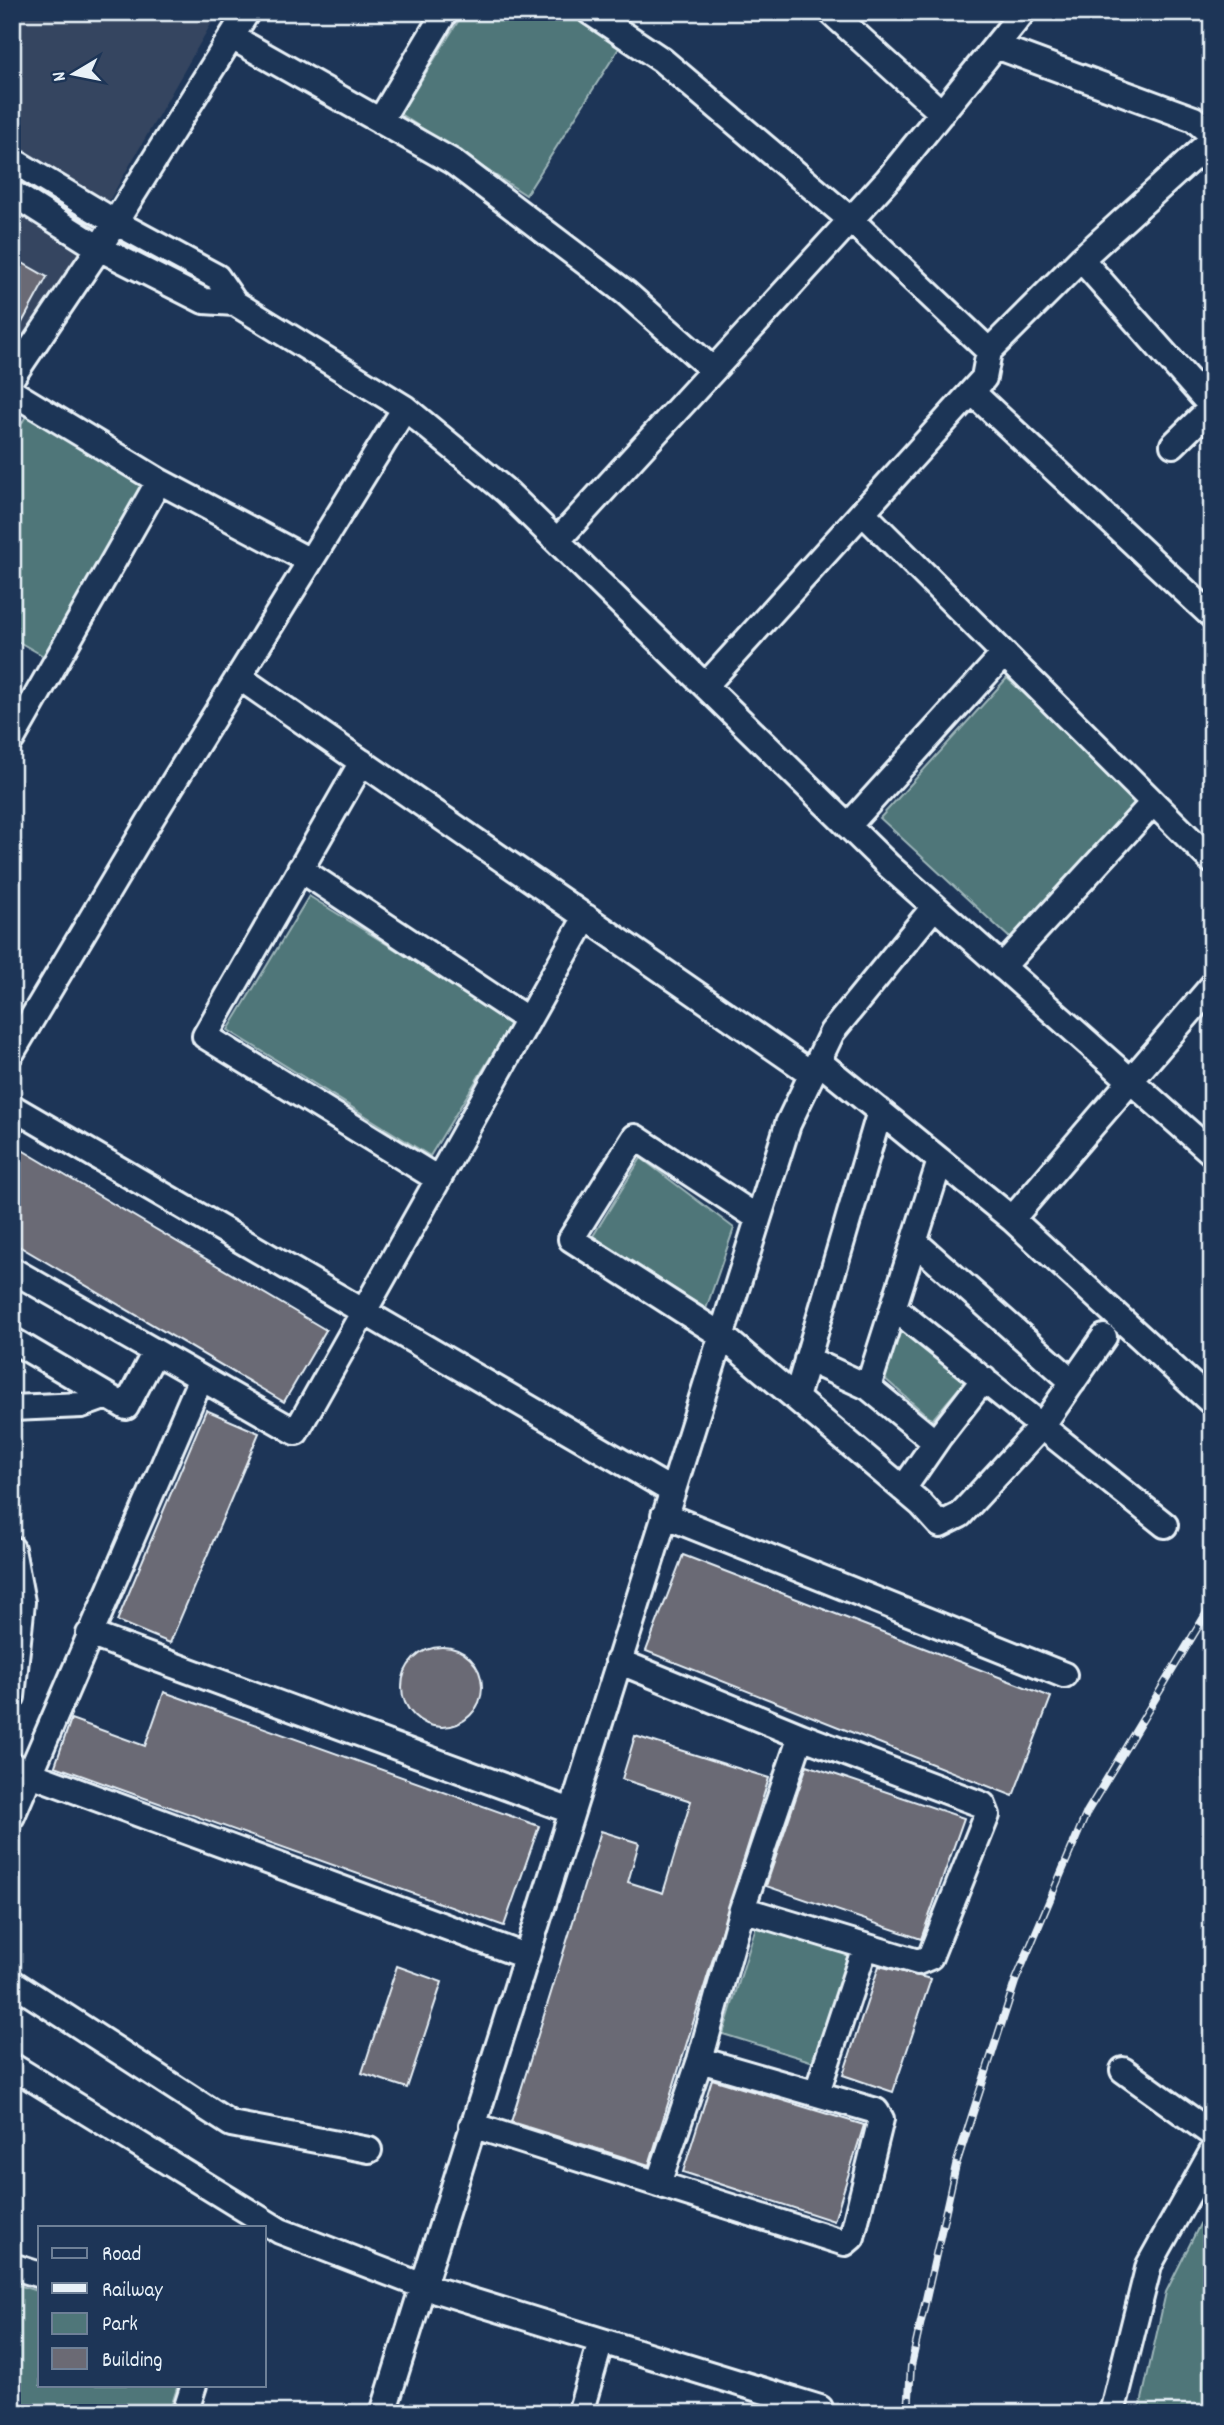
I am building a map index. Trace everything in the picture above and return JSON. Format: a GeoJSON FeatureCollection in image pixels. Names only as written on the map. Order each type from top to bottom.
{"type":"FeatureCollection","features":[{"type":"Feature","properties":{"kind":"street"},"geometry":{"type":"LineString","coordinates":[[12,377],[99,248],[247,12]]}},
{"type":"Feature","properties":{"kind":"street"},"geometry":{"type":"LineString","coordinates":[[380,121],[445,12]]}},
{"type":"Feature","properties":{"kind":"street"},"geometry":{"type":"LineString","coordinates":[[590,12],[662,60],[851,220],[989,351]]}},
{"type":"Feature","properties":{"kind":"street"},"geometry":{"type":"LineString","coordinates":[[831,12],[942,113]]}},
{"type":"Feature","properties":{"kind":"street"},"geometry":{"type":"LineString","coordinates":[[557,541],[851,220],[1023,12]]}},
{"type":"Feature","properties":{"kind":"street"},"geometry":{"type":"LineString","coordinates":[[232,37],[453,162],[626,293],[713,370]]}},
{"type":"Feature","properties":{"kind":"street"},"geometry":{"type":"LineString","coordinates":[[705,686],[984,378],[989,351],[1081,259],[1212,138],[1194,120],[996,46]]}},
{"type":"Feature","properties":{"kind":"street"},"geometry":{"type":"LineString","coordinates":[[12,160],[115,222],[217,277],[235,303],[405,408],[507,492],[848,826],[1212,1153]]}},
{"type":"Feature","properties":{"kind":"street"},"geometry":{"type":"LineString","coordinates":[[12,193],[99,248],[204,301],[235,303]]}},
{"type":"Feature","properties":{"kind":"street"},"geometry":{"type":"LineString","coordinates":[[1081,259],[1212,407],[1173,445]]}},
{"type":"Feature","properties":{"kind":"street"},"geometry":{"type":"LineString","coordinates":[[12,392],[159,481],[310,561]]}},
{"type":"Feature","properties":{"kind":"street"},"geometry":{"type":"LineString","coordinates":[[972,392],[1212,616]]}},
{"type":"Feature","properties":{"kind":"street"},"geometry":{"type":"LineString","coordinates":[[12,1052],[405,408]]}},
{"type":"Feature","properties":{"kind":"street"},"geometry":{"type":"LineString","coordinates":[[12,739],[159,481]]}},
{"type":"Feature","properties":{"kind":"street"},"geometry":{"type":"LineString","coordinates":[[863,513],[1212,861]]}},
{"type":"Feature","properties":{"kind":"street"},"geometry":{"type":"LineString","coordinates":[[848,826],[1004,654]]}},
{"type":"Feature","properties":{"kind":"street"},"geometry":{"type":"LineString","coordinates":[[239,677],[586,917],[880,1111],[1012,1219],[1212,1403]]}},
{"type":"Feature","properties":{"kind":"street"},"geometry":{"type":"LineString","coordinates":[[362,762],[205,1037],[438,1179]]}},
{"type":"Feature","properties":{"kind":"street"},"geometry":{"type":"LineString","coordinates":[[1002,967],[1153,803]]}},
{"type":"Feature","properties":{"kind":"street"},"geometry":{"type":"LineString","coordinates":[[300,869],[528,1020]]}},
{"type":"Feature","properties":{"kind":"street"},"geometry":{"type":"LineString","coordinates":[[383,2413],[788,1124],[832,1032],[934,906]]}},
{"type":"Feature","properties":{"kind":"street"},"geometry":{"type":"LineString","coordinates":[[12,1270],[296,1432],[586,917]]}},
{"type":"Feature","properties":{"kind":"street"},"geometry":{"type":"LineString","coordinates":[[1012,1219],[1212,986]]}},
{"type":"Feature","properties":{"kind":"street"},"geometry":{"type":"LineString","coordinates":[[12,1107],[672,1491]]}},
{"type":"Feature","properties":{"kind":"street"},"geometry":{"type":"LineString","coordinates":[[796,1398],[880,1111]]}},
{"type":"Feature","properties":{"kind":"street"},"geometry":{"type":"LineString","coordinates":[[758,1218],[635,1137],[571,1239],[721,1335],[904,1489],[940,1525],[960,1515],[1042,1426],[1104,1337]]}},
{"type":"Feature","properties":{"kind":"street"},"geometry":{"type":"LineString","coordinates":[[868,1387],[940,1160]]}},
{"type":"Feature","properties":{"kind":"street"},"geometry":{"type":"LineString","coordinates":[[915,1242],[1073,1381]]}},
{"type":"Feature","properties":{"kind":"street"},"geometry":{"type":"LineString","coordinates":[[894,1308],[1165,1525]]}},
{"type":"Feature","properties":{"kind":"street"},"geometry":{"type":"LineString","coordinates":[[12,1340],[126,1407],[155,1352]]}},
{"type":"Feature","properties":{"kind":"street"},"geometry":{"type":"LineString","coordinates":[[807,1359],[868,1387],[935,1442],[984,1379]]}},
{"type":"Feature","properties":{"kind":"street"},"geometry":{"type":"LineString","coordinates":[[12,1816],[20,1769],[89,1634],[201,1378]]}},
{"type":"Feature","properties":{"kind":"street"},"geometry":{"type":"LineString","coordinates":[[12,1408],[82,1405],[107,1396]]}},
{"type":"Feature","properties":{"kind":"street"},"geometry":{"type":"LineString","coordinates":[[904,1489],[941,1434]]}},
{"type":"Feature","properties":{"kind":"street"},"geometry":{"type":"LineString","coordinates":[[664,1515],[1064,1675]]}},
{"type":"Feature","properties":{"kind":"street"},"geometry":{"type":"LineString","coordinates":[[12,1549],[22,1602],[12,1697]]}},
{"type":"Feature","properties":{"kind":"street"},"geometry":{"type":"LineString","coordinates":[[89,1634],[571,1811]]}},
{"type":"Feature","properties":{"kind":"street"},"geometry":{"type":"LineString","coordinates":[[618,1661],[801,1736],[982,1805],[987,1815],[930,1957],[918,1962],[742,1909]]}},
{"type":"Feature","properties":{"kind":"street"},"geometry":{"type":"LineString","coordinates":[[658,2183],[700,2060],[742,1909],[801,1736]]}},
{"type":"Feature","properties":{"kind":"street"},"geometry":{"type":"LineString","coordinates":[[20,1769],[525,1955]]}},
{"type":"Feature","properties":{"kind":"street"},"geometry":{"type":"LineString","coordinates":[[817,2092],[865,1947]]}},
{"type":"Feature","properties":{"kind":"street"},"geometry":{"type":"LineString","coordinates":[[12,1982],[231,2124],[369,2150]]}},
{"type":"Feature","properties":{"kind":"street"},"geometry":{"type":"LineString","coordinates":[[472,2125],[845,2243],[852,2236],[881,2119],[876,2111],[700,2060]]}},
{"type":"Feature","properties":{"kind":"street"},"geometry":{"type":"LineString","coordinates":[[12,2066],[280,2231],[423,2286],[820,2408]]}},
{"type":"Feature","properties":{"kind":"street"},"geometry":{"type":"LineString","coordinates":[[1123,2070],[1212,2134]]}},
{"type":"Feature","properties":{"kind":"street"},"geometry":{"type":"LineString","coordinates":[[1112,2413],[1149,2265],[1212,2152]]}},
{"type":"Feature","properties":{"kind":"street"},"geometry":{"type":"LineString","coordinates":[[12,2266],[38,2274]]}},
{"type":"Feature","properties":{"kind":"street"},"geometry":{"type":"LineString","coordinates":[[580,2413],[601,2341]]}},
{"type":"Feature","properties":{"kind":"street"},"geometry":{"type":"LineString","coordinates":[[185,2413],[194,2386]]}},
{"type":"Feature","properties":{"kind":"shaded area"},"geometry":{"type":"Polygon","coordinates":[[[12,12],[218,12],[12,369],[12,12]]]}},
{"type":"Feature","properties":{"kind":"green space"},"geometry":{"type":"Polygon","coordinates":[[[464,12],[571,12],[621,45],[526,195],[400,114],[464,12]]]}},
{"type":"Feature","properties":{"kind":"green space"},"geometry":{"type":"Polygon","coordinates":[[[30,409],[150,479],[47,658],[12,638],[12,440],[30,409]]]}},
{"type":"Feature","properties":{"kind":"green space"},"geometry":{"type":"Polygon","coordinates":[[[1007,678],[1140,800],[1012,940],[880,818],[1007,678]]]}},
{"type":"Feature","properties":{"kind":"green space"},"geometry":{"type":"Polygon","coordinates":[[[309,896],[512,1022],[430,1156],[228,1030],[309,896]]]}},
{"type":"Feature","properties":{"kind":"green space"},"geometry":{"type":"Polygon","coordinates":[[[641,1158],[734,1228],[706,1309],[593,1236],[641,1158]]]}},
{"type":"Feature","properties":{"kind":"green space"},"geometry":{"type":"Polygon","coordinates":[[[903,1325],[965,1381],[932,1420],[883,1377],[903,1325]]]}},
{"type":"Feature","properties":{"kind":"green space"},"geometry":{"type":"Polygon","coordinates":[[[758,1920],[855,1951],[820,2064],[723,2034],[758,1920]]]}},
{"type":"Feature","properties":{"kind":"green space"},"geometry":{"type":"Polygon","coordinates":[[[1212,2200],[1212,2413],[1139,2413],[1166,2292],[1212,2200]]]}},
{"type":"Feature","properties":{"kind":"green space"},"geometry":{"type":"Polygon","coordinates":[[[12,2283],[38,2291],[38,2386],[178,2386],[169,2413],[12,2413],[12,2283]]]}},
{"type":"Feature","properties":{"kind":"building"},"geometry":{"type":"Polygon","coordinates":[[[12,257],[47,277],[12,341],[12,257]]]}},
{"type":"Feature","properties":{"kind":"building"},"geometry":{"type":"Polygon","coordinates":[[[12,1144],[326,1330],[284,1402],[12,1242],[12,1144]]]}},
{"type":"Feature","properties":{"kind":"building"},"geometry":{"type":"Polygon","coordinates":[[[206,1410],[259,1433],[170,1643],[117,1621],[206,1410]]]}},
{"type":"Feature","properties":{"kind":"building"},"geometry":{"type":"Polygon","coordinates":[[[683,1555],[1051,1697],[1013,1796],[646,1651],[683,1555]]]}},
{"type":"Feature","properties":{"kind":"building"},"geometry":{"type":"Polygon","coordinates":[[[442,1647],[457,1650],[470,1659],[479,1672],[482,1687],[479,1702],[470,1715],[457,1724],[442,1727],[427,1724],[414,1715],[405,1702],[402,1687],[405,1672],[414,1659],[427,1650],[442,1647]]]}},
{"type":"Feature","properties":{"kind":"building"},"geometry":{"type":"Polygon","coordinates":[[[164,1692],[539,1826],[504,1926],[55,1766],[71,1719],[145,1746],[164,1692]]]}},
{"type":"Feature","properties":{"kind":"building"},"geometry":{"type":"Polygon","coordinates":[[[635,1736],[769,1778],[649,2165],[511,2122],[601,1831],[639,1843],[628,1882],[663,1893],[691,1801],[622,1779],[635,1736]]]}},
{"type":"Feature","properties":{"kind":"building"},"geometry":{"type":"Polygon","coordinates":[[[807,1765],[964,1818],[921,1939],[766,1886],[807,1765]]]}},
{"type":"Feature","properties":{"kind":"building"},"geometry":{"type":"Polygon","coordinates":[[[397,1966],[442,1982],[407,2088],[362,2073],[397,1966]]]}},
{"type":"Feature","properties":{"kind":"building"},"geometry":{"type":"Polygon","coordinates":[[[879,1966],[931,1979],[893,2092],[843,2075],[879,1966]]]}},
{"type":"Feature","properties":{"kind":"building"},"geometry":{"type":"Polygon","coordinates":[[[712,2079],[864,2125],[834,2221],[683,2172],[712,2079]]]}},
{"type":"Feature","properties":{"kind":"railway"},"geometry":{"type":"LineString","coordinates":[[908,2413],[911,2366],[956,2165],[1015,1982],[1087,1812],[1212,1604]]}}]}
